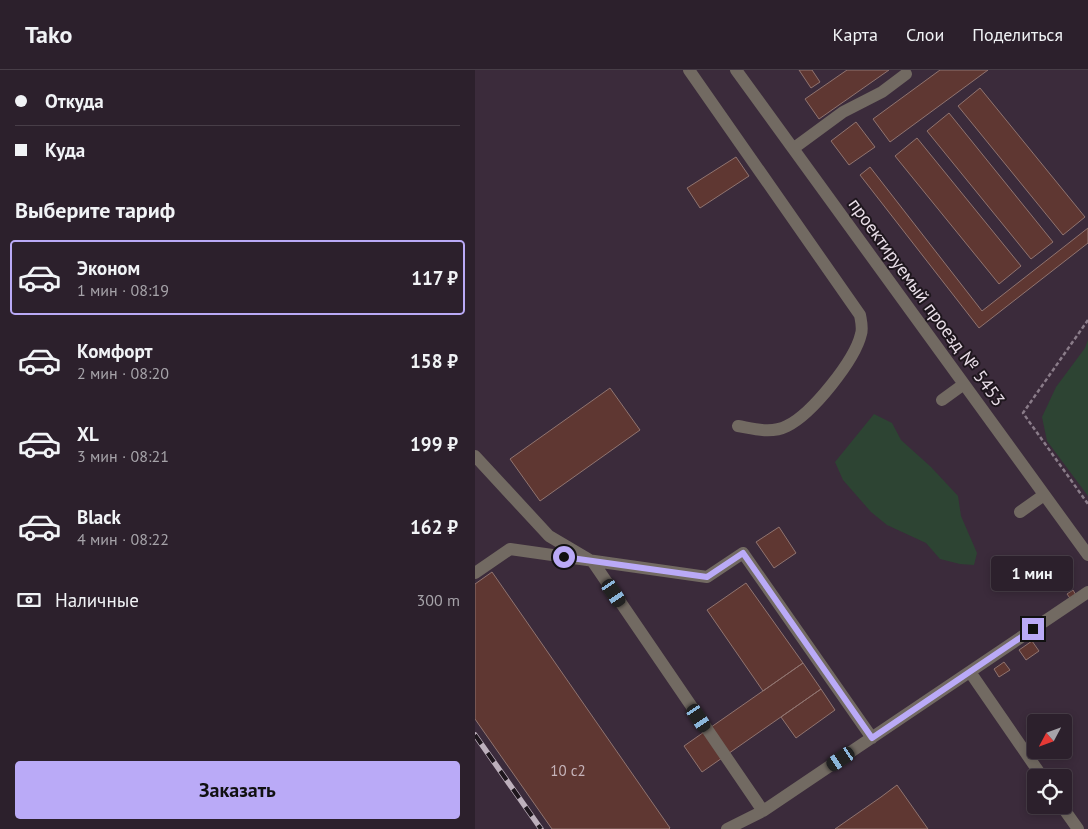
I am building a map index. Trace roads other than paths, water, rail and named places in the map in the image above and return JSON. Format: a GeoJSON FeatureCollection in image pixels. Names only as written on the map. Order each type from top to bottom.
{"type":"FeatureCollection","features":[{"type":"Feature","properties":{"kind":"street"},"geometry":{"type":"LineString","coordinates":[[689,70],[860,315],[862,333],[851,359],[820,398],[788,426],[767,432],[738,426]]}},
{"type":"Feature","properties":{"kind":"street","name":"проектируемый проезд № 5453"},"geometry":{"type":"LineString","coordinates":[[737,70],[1088,555]]}},
{"type":"Feature","properties":{"kind":"street"},"geometry":{"type":"LineString","coordinates":[[794,148],[843,112],[882,92],[906,74]]}},
{"type":"Feature","properties":{"kind":"street"},"geometry":{"type":"LineString","coordinates":[[941,400],[964,384]]}},
{"type":"Feature","properties":{"kind":"street"},"geometry":{"type":"LineString","coordinates":[[475,456],[549,536],[593,562],[763,811]]}},
{"type":"Feature","properties":{"kind":"street"},"geometry":{"type":"LineString","coordinates":[[1020,512],[1044,494]]}},
{"type":"Feature","properties":{"kind":"street"},"geometry":{"type":"LineString","coordinates":[[475,573],[510,549],[707,577],[743,553],[872,738]]}},
{"type":"Feature","properties":{"kind":"street"},"geometry":{"type":"LineString","coordinates":[[727,829],[763,811],[1088,592]]}},
{"type":"Feature","properties":{"kind":"street"},"geometry":{"type":"LineString","coordinates":[[970,672],[1037,769]]}},
{"type":"Feature","properties":{"kind":"street"},"geometry":{"type":"LineString","coordinates":[[1067,814],[1078,829]]}},
{"type":"Feature","properties":{"kind":"railway"},"geometry":{"type":"LineString","coordinates":[[475,735],[541,829]]}}]}
